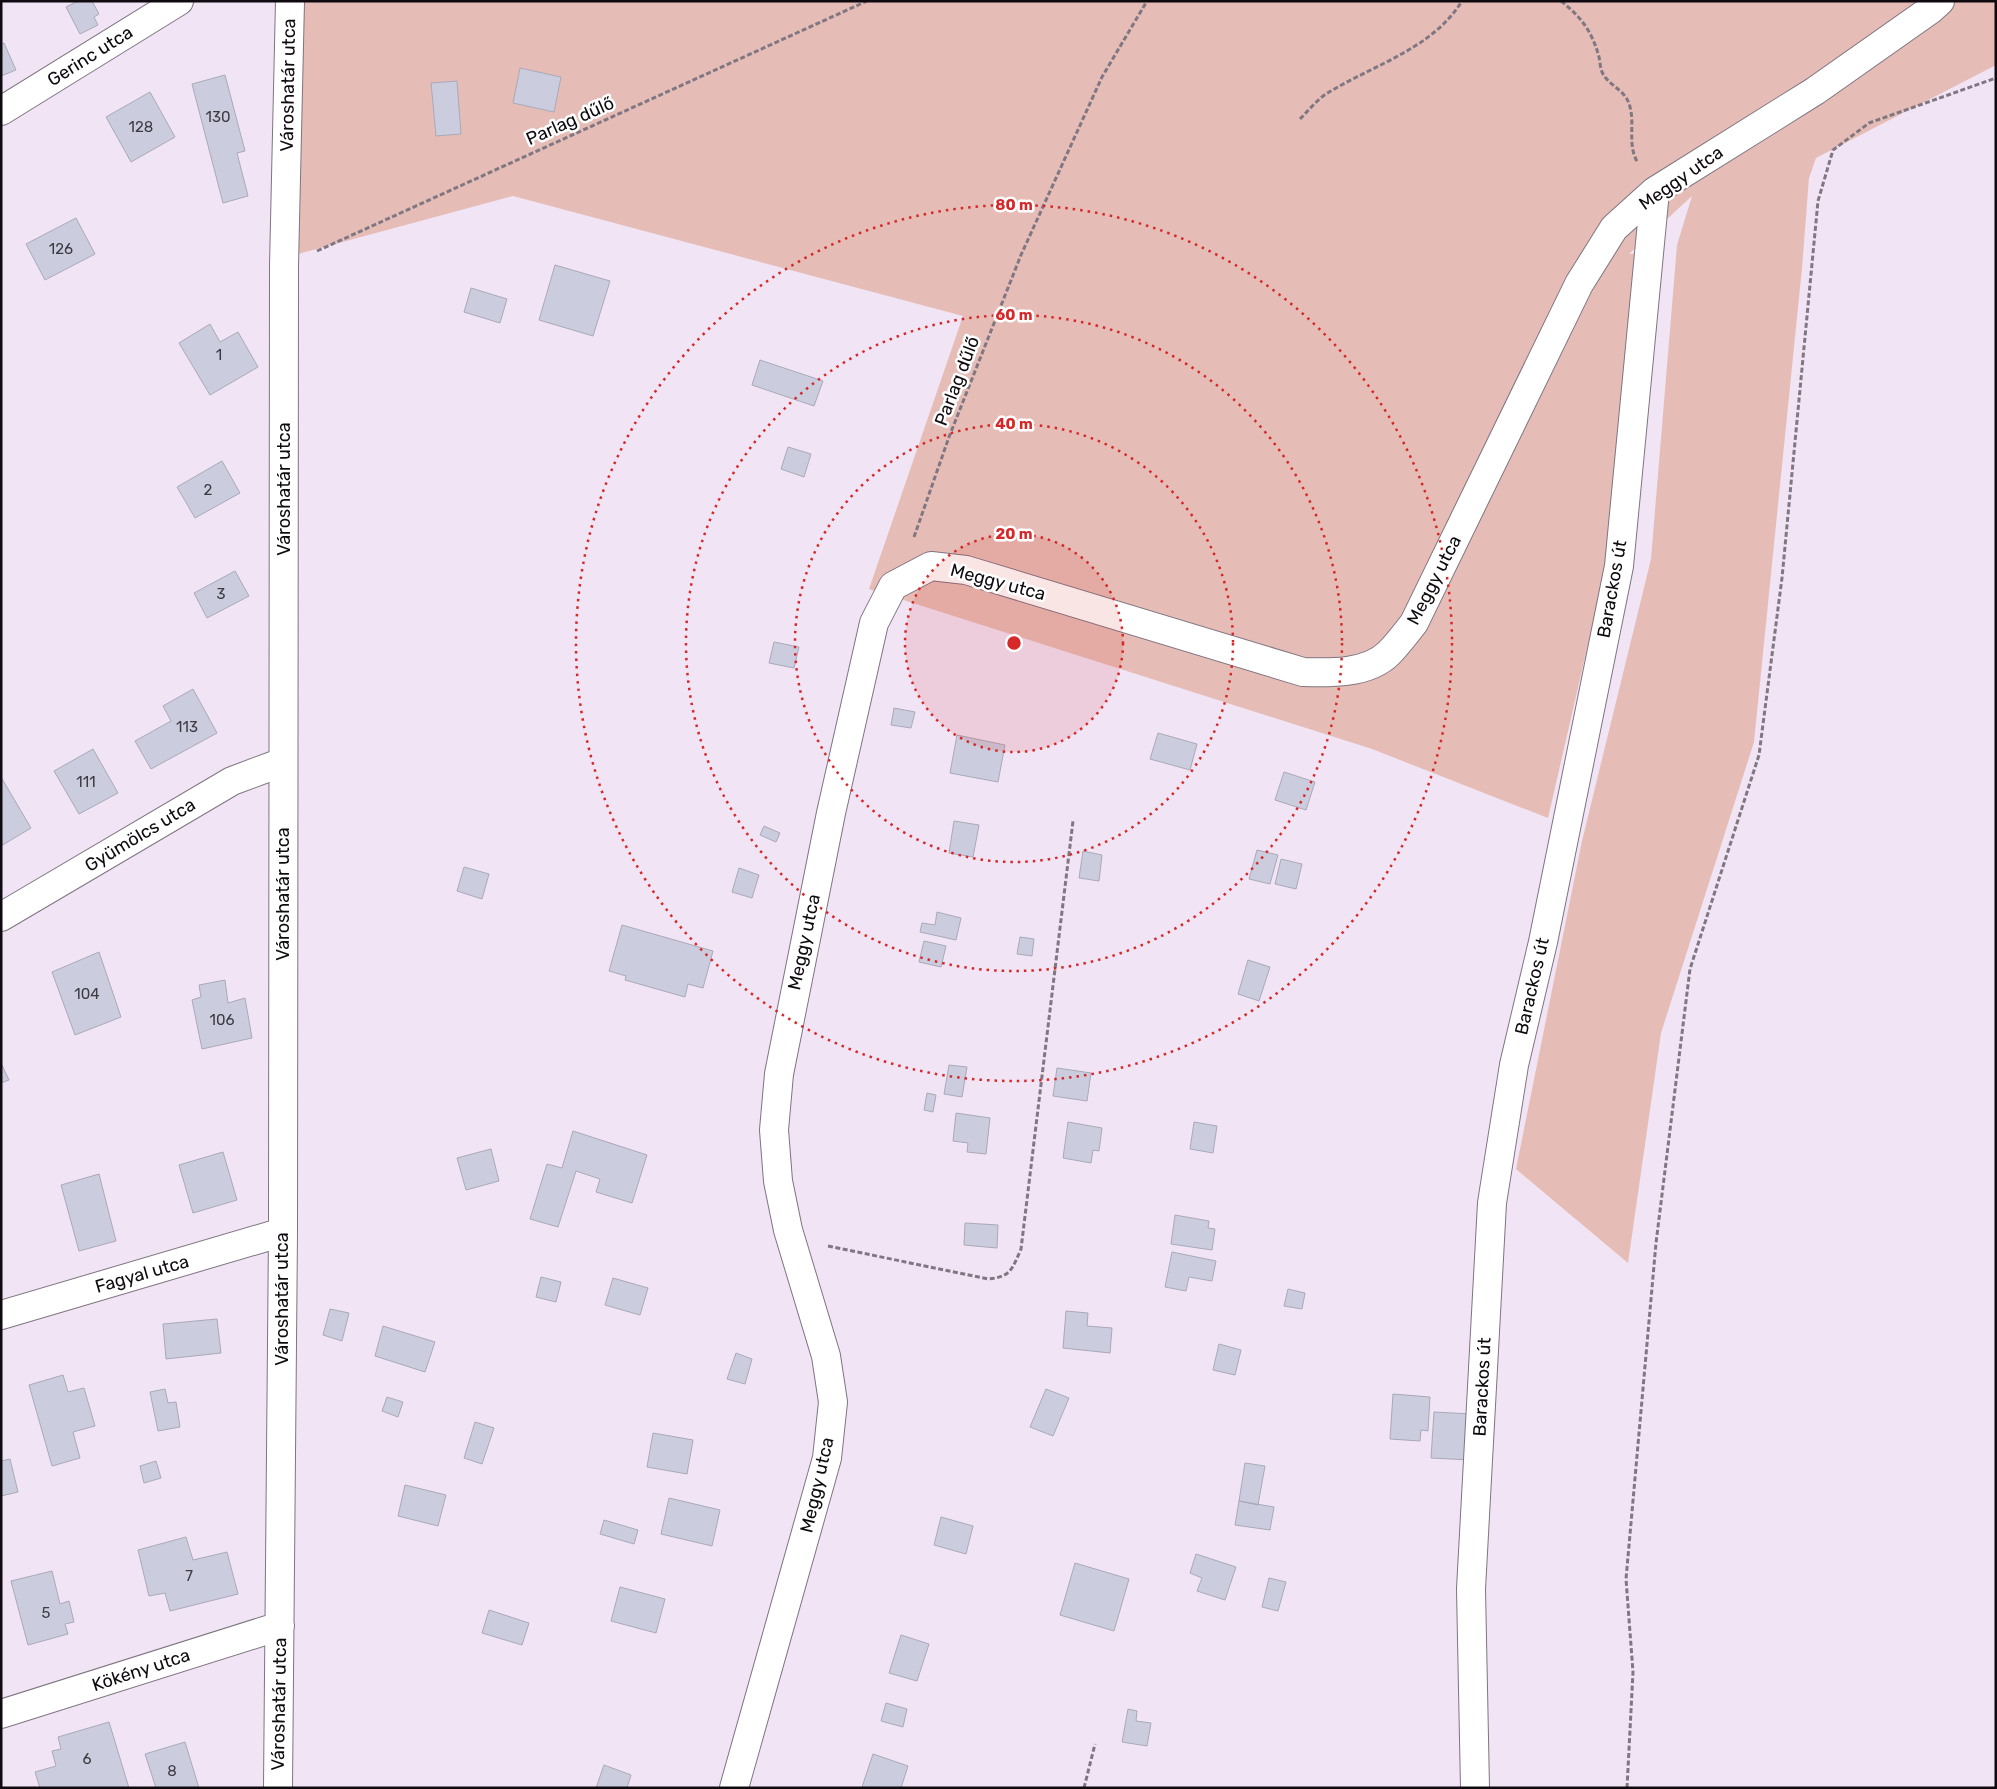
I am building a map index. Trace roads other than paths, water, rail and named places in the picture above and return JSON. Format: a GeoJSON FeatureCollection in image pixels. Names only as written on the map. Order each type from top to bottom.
{"type":"FeatureCollection","features":[{"type":"Feature","properties":{"kind":"street","name":"Gerinc utca"},"geometry":{"type":"LineString","coordinates":[[1,111],[179,1]]}},
{"type":"Feature","properties":{"kind":"street","name":"Városhatár utca"},"geometry":{"type":"LineString","coordinates":[[278,1788],[284,762],[284,266],[290,1]]}},
{"type":"Feature","properties":{"kind":"street","name":"Meggy utca"},"geometry":{"type":"LineString","coordinates":[[734,1788],[827,1458],[833,1402],[826,1356],[795,1254],[778,1182],[774,1130],[779,1074],[831,813],[874,623],[893,586],[931,566],[966,570],[1303,672],[1329,673],[1356,669],[1372,664],[1388,655],[1414,623],[1579,284],[1614,228],[1655,191],[1815,91],[1940,1]]}},
{"type":"Feature","properties":{"kind":"street","name":"Barackos út"},"geometry":{"type":"LineString","coordinates":[[1475,1788],[1471,1589],[1492,1202],[1514,1065],[1543,942],[1619,566],[1655,191]]}},
{"type":"Feature","properties":{"kind":"street","name":"Gyümölcs utca"},"geometry":{"type":"LineString","coordinates":[[1,917],[232,781],[284,762]]}},
{"type":"Feature","properties":{"kind":"street","name":"Fagyal utca"},"geometry":{"type":"LineString","coordinates":[[1,1315],[282,1232]]}},
{"type":"Feature","properties":{"kind":"street","name":"Kökény utca"},"geometry":{"type":"LineString","coordinates":[[1,1714],[280,1626]]}}]}
